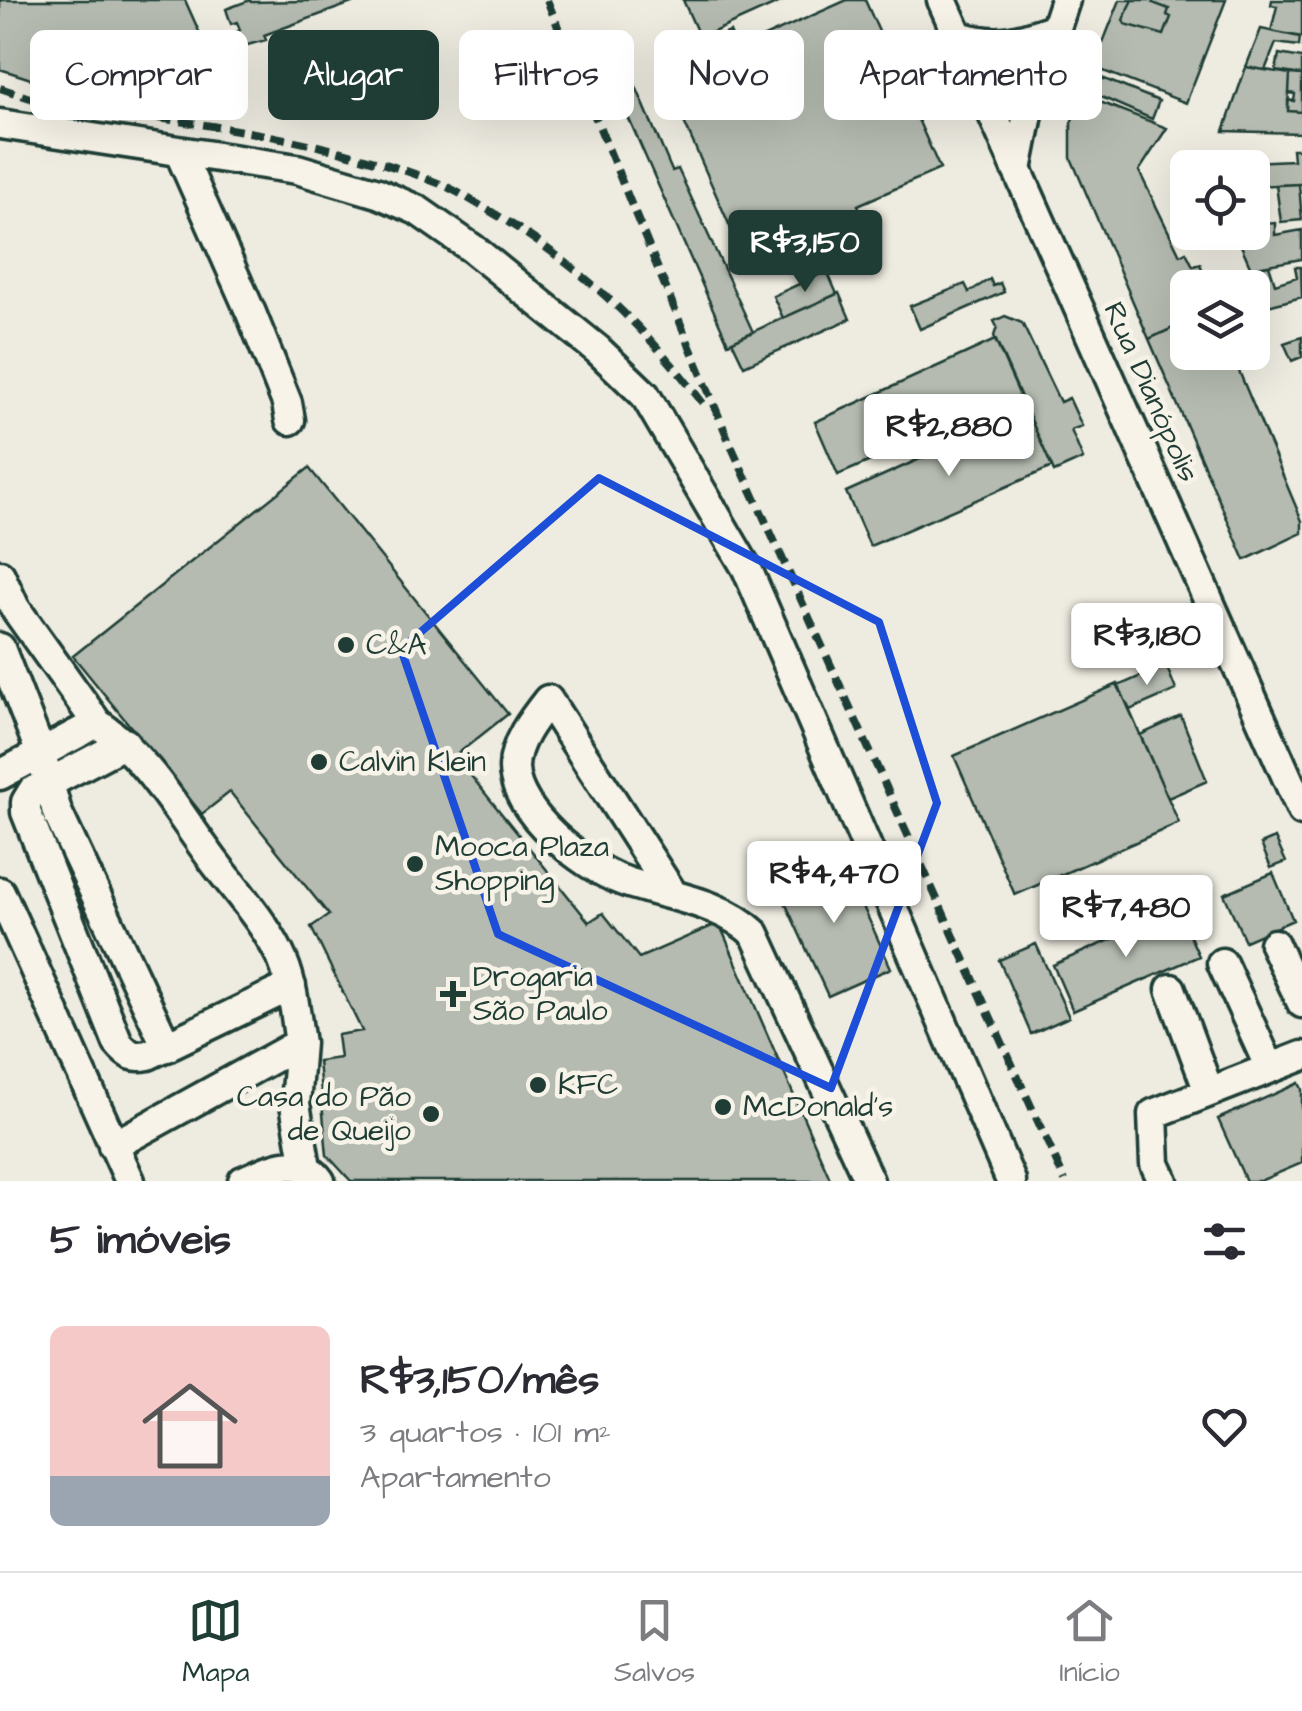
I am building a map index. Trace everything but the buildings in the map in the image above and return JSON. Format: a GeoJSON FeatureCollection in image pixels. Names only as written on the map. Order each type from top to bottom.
{"type":"FeatureCollection","features":[{"type":"Feature","properties":{"kind":"street","name":"Rua Dianópolis"},"geometry":{"type":"LineString","coordinates":[[942,0],[955,30]]}},
{"type":"Feature","properties":{"kind":"street"},"geometry":{"type":"LineString","coordinates":[[1016,170],[1053,28],[1065,0]]}},
{"type":"Feature","properties":{"kind":"street"},"geometry":{"type":"LineString","coordinates":[[1048,30],[1053,28]]}},
{"type":"Feature","properties":{"kind":"street","name":"Rua Dianópolis"},"geometry":{"type":"LineString","coordinates":[[994,120],[1302,810]]}},
{"type":"Feature","properties":{"kind":"street"},"geometry":{"type":"LineString","coordinates":[[0,124],[297,169],[378,193],[417,210],[537,299],[645,395],[747,569],[1012,1181]]}},
{"type":"Feature","properties":{"kind":"street"},"geometry":{"type":"LineString","coordinates":[[179,151],[258,330],[290,420]]}},
{"type":"Feature","properties":{"kind":"street"},"geometry":{"type":"LineString","coordinates":[[0,576],[15,608],[97,724],[125,743],[246,902],[280,954],[291,986],[300,1043],[295,1104],[313,1174],[279,1166],[242,1181]]}},
{"type":"Feature","properties":{"kind":"street"},"geometry":{"type":"LineString","coordinates":[[0,648],[40,751],[56,812],[167,1047]]}},
{"type":"Feature","properties":{"kind":"street"},"geometry":{"type":"LineString","coordinates":[[672,893],[548,700],[533,719],[515,757],[517,788],[524,800],[584,860],[619,879],[672,893],[742,922],[755,934],[869,1181]]}},
{"type":"Feature","properties":{"kind":"street"},"geometry":{"type":"LineString","coordinates":[[0,775],[97,724]]}},
{"type":"Feature","properties":{"kind":"street"},"geometry":{"type":"LineString","coordinates":[[125,743],[48,781],[32,792],[26,802],[26,812],[118,1043],[136,1058],[167,1047],[291,986]]}},
{"type":"Feature","properties":{"kind":"street"},"geometry":{"type":"LineString","coordinates":[[0,892],[130,1181]]}},
{"type":"Feature","properties":{"kind":"street"},"geometry":{"type":"LineString","coordinates":[[1274,944],[1302,1003]]}},
{"type":"Feature","properties":{"kind":"street"},"geometry":{"type":"LineString","coordinates":[[1222,963],[1270,1068]]}},
{"type":"Feature","properties":{"kind":"street"},"geometry":{"type":"LineString","coordinates":[[1171,989],[1209,1092]]}},
{"type":"Feature","properties":{"kind":"street"},"geometry":{"type":"LineString","coordinates":[[113,1146],[300,1043]]}},
{"type":"Feature","properties":{"kind":"street"},"geometry":{"type":"LineString","coordinates":[[1163,1181],[1155,1164],[1153,1114],[1302,1056]]}},
{"type":"Feature","properties":{"kind":"highlighted area"},"geometry":{"type":"Polygon","coordinates":[[[599,478],[879,622],[937,803],[831,1088],[498,934],[401,649],[599,478]]]}},
{"type":"Feature","properties":{"kind":"railway"},"geometry":{"type":"LineString","coordinates":[[547,0],[729,441],[1065,1181]]}},
{"type":"Feature","properties":{"kind":"railway"},"geometry":{"type":"LineString","coordinates":[[0,88],[42,102],[296,141],[395,167],[443,185],[522,231],[581,275],[635,324],[707,409]]}},
{"type":"Feature","properties":{"kind":"place","name":"C&A"},"geometry":{"type":"Point","coordinates":[346,645]}},
{"type":"Feature","properties":{"kind":"place","name":"Calvin Klein"},"geometry":{"type":"Point","coordinates":[319,762]}},
{"type":"Feature","properties":{"kind":"place","name":"Mooca Plaza Shopping"},"geometry":{"type":"Point","coordinates":[415,864]}},
{"type":"Feature","properties":{"kind":"place","name":"Drogaria São Paulo"},"geometry":{"type":"Point","coordinates":[453,994]}},
{"type":"Feature","properties":{"kind":"place","name":"KFC"},"geometry":{"type":"Point","coordinates":[538,1085]}},
{"type":"Feature","properties":{"kind":"place","name":"McDonald's"},"geometry":{"type":"Point","coordinates":[723,1107]}},
{"type":"Feature","properties":{"kind":"place","name":"Casa do Pão de Queijo"},"geometry":{"type":"Point","coordinates":[431,1114]}}]}
